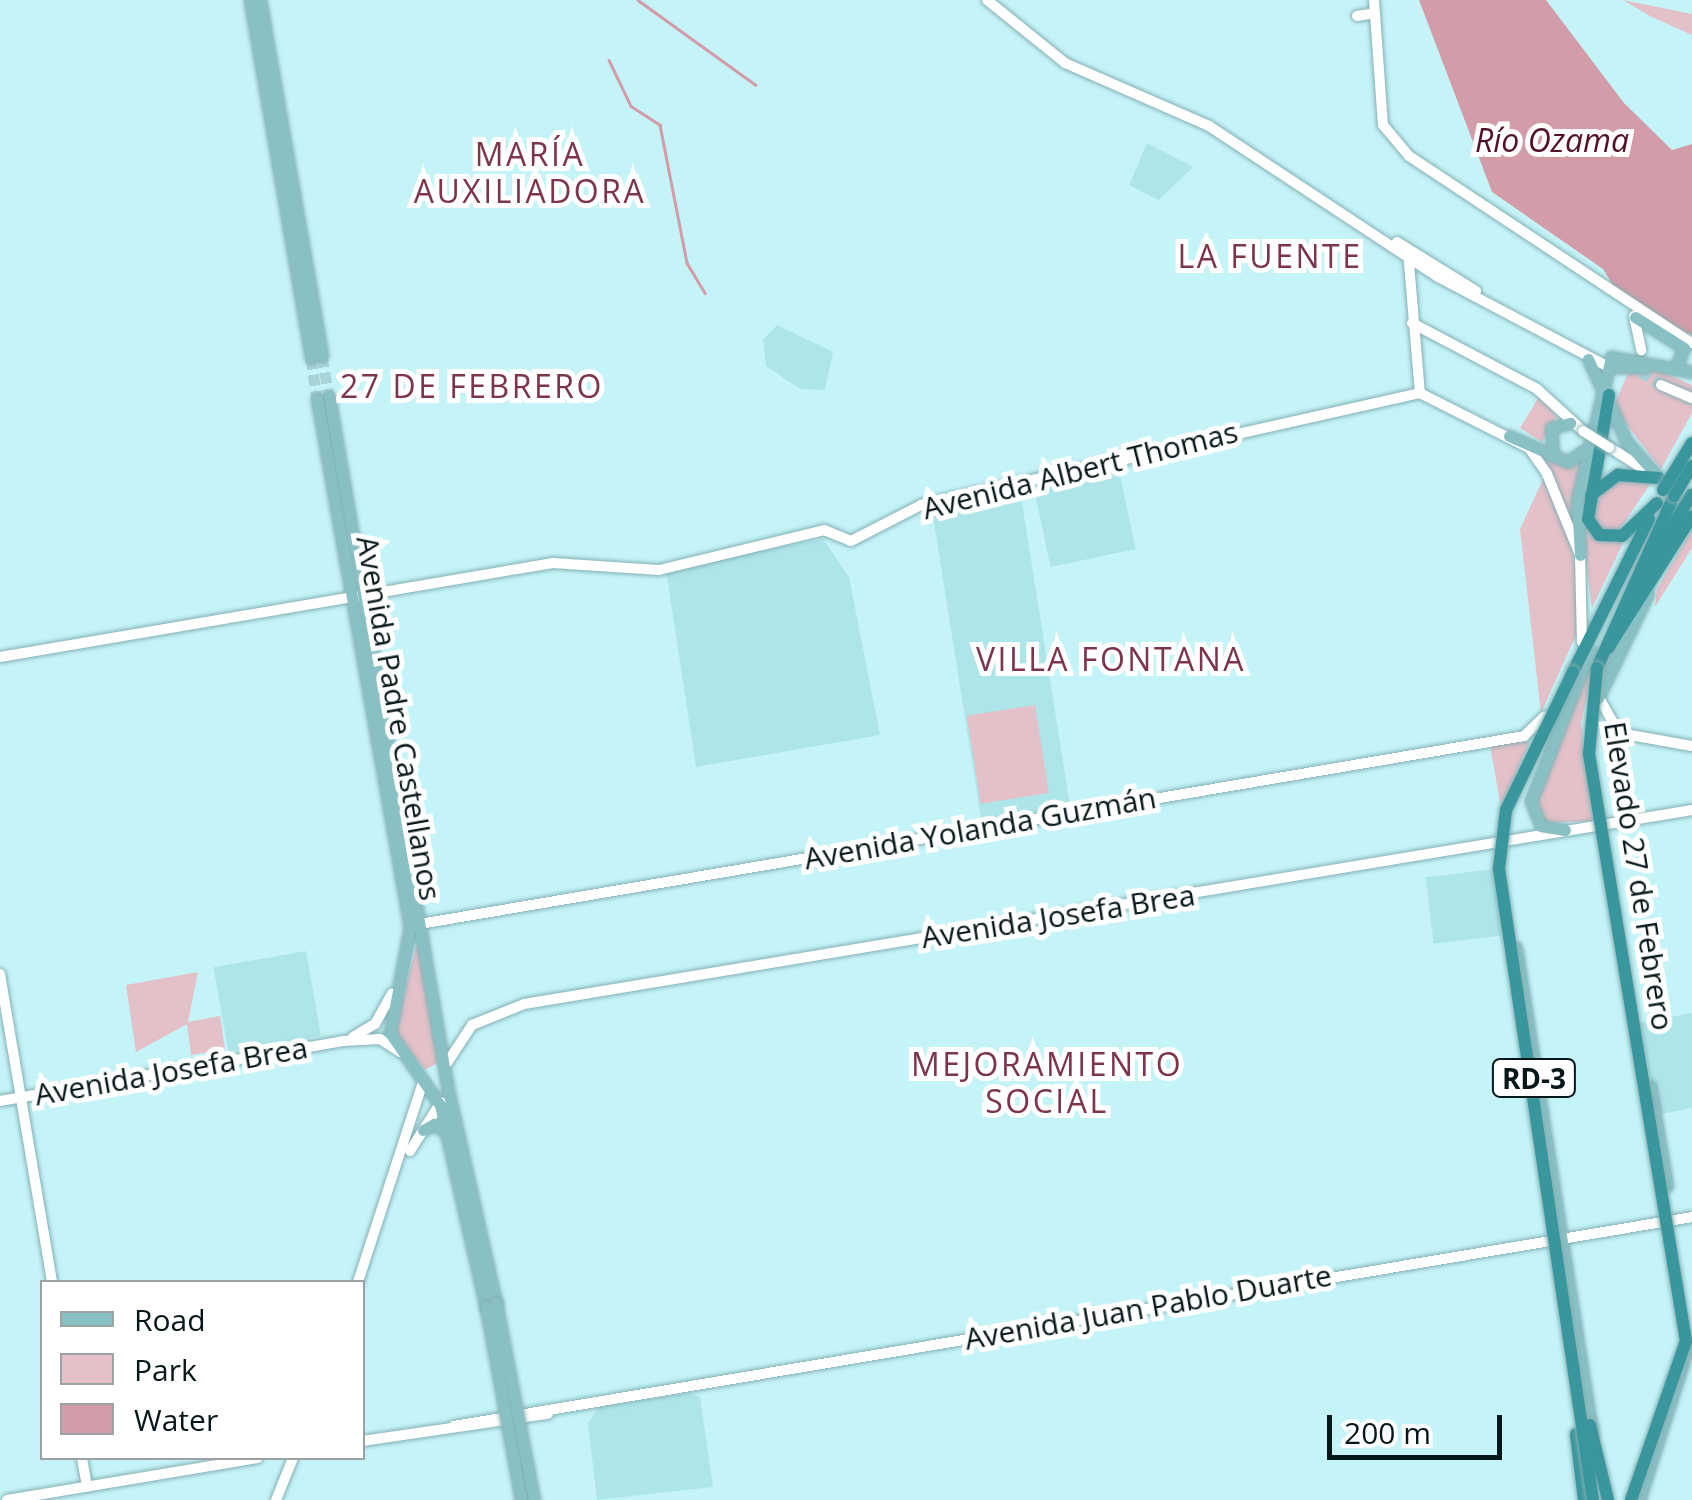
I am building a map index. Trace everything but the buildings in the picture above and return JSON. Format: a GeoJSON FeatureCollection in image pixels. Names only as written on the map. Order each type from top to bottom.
{"type":"FeatureCollection","features":[{"type":"Feature","properties":{"kind":"highway"},"geometry":{"type":"LineString","coordinates":[[1588,502],[1618,475],[1663,492],[1612,538],[1594,531],[1588,502],[1606,395]]}},
{"type":"Feature","properties":{"kind":"highway","name":"RD-3"},"geometry":{"type":"LineString","coordinates":[[1576,666],[1663,492],[1692,443]]}},
{"type":"Feature","properties":{"kind":"highway","name":"RD-3"},"geometry":{"type":"LineString","coordinates":[[1598,663],[1593,643],[1663,492],[1692,466]]}},
{"type":"Feature","properties":{"kind":"highway"},"geometry":{"type":"LineString","coordinates":[[1576,666],[1691,496]]}},
{"type":"Feature","properties":{"kind":"highway"},"geometry":{"type":"LineString","coordinates":[[1598,663],[1692,516]]}},
{"type":"Feature","properties":{"kind":"highway","name":"Elevado 27 de Febrero"},"geometry":{"type":"LineString","coordinates":[[1598,663],[1589,754],[1686,1341],[1636,1498]]}},
{"type":"Feature","properties":{"kind":"highway","name":"Elevado 27 de Febrero"},"geometry":{"type":"LineString","coordinates":[[1576,666],[1506,810],[1499,850],[1593,1500]]}},
{"type":"Feature","properties":{"kind":"highway"},"geometry":{"type":"LineString","coordinates":[[1582,1404],[1605,1500]]}},
{"type":"Feature","properties":{"kind":"highway"},"geometry":{"type":"LineString","coordinates":[[1577,1440],[1584,1500]]}},
{"type":"Feature","properties":{"kind":"main road"},"geometry":{"type":"LineString","coordinates":[[250,0],[316,357],[260,0]]}},
{"type":"Feature","properties":{"kind":"main road"},"geometry":{"type":"LineString","coordinates":[[987,0],[1053,56],[1209,126],[1588,360],[1692,372]]}},
{"type":"Feature","properties":{"kind":"main road"},"geometry":{"type":"LineString","coordinates":[[998,0],[1063,55],[1186,107],[1408,252],[1553,336],[1613,362]]}},
{"type":"Feature","properties":{"kind":"main road"},"geometry":{"type":"LineString","coordinates":[[1374,0],[1383,126],[1433,179],[1692,343]]}},
{"type":"Feature","properties":{"kind":"main road"},"geometry":{"type":"LineString","coordinates":[[1357,16],[1375,13]]}},
{"type":"Feature","properties":{"kind":"main road"},"geometry":{"type":"LineString","coordinates":[[1408,252],[1420,392],[1553,456],[1575,460],[1606,395],[1613,362]]}},
{"type":"Feature","properties":{"kind":"main road"},"geometry":{"type":"LineString","coordinates":[[1616,298],[1635,318],[1684,348],[1675,368]]}},
{"type":"Feature","properties":{"kind":"main road"},"geometry":{"type":"LineString","coordinates":[[1635,318],[1641,350]]}},
{"type":"Feature","properties":{"kind":"main road"},"geometry":{"type":"LineString","coordinates":[[1412,323],[1537,389],[1570,423],[1609,446],[1663,492],[1691,496]]}},
{"type":"Feature","properties":{"kind":"main road"},"geometry":{"type":"LineString","coordinates":[[1588,360],[1626,441],[1663,492]]}},
{"type":"Feature","properties":{"kind":"main road"},"geometry":{"type":"LineString","coordinates":[[1675,368],[1692,381]]}},
{"type":"Feature","properties":{"kind":"main road"},"geometry":{"type":"LineString","coordinates":[[1661,384],[1692,398]]}},
{"type":"Feature","properties":{"kind":"main road","name":"Avenida Albert Thomas"},"geometry":{"type":"LineString","coordinates":[[0,656],[553,562],[658,570],[824,530],[851,541],[922,505],[1420,392]]}},
{"type":"Feature","properties":{"kind":"main road","name":"Avenida Padre Castellanos"},"geometry":{"type":"LineString","coordinates":[[323,398],[416,925],[448,1063],[448,1090],[534,1500]]}},
{"type":"Feature","properties":{"kind":"main road"},"geometry":{"type":"LineString","coordinates":[[1553,456],[1550,428],[1570,423]]}},
{"type":"Feature","properties":{"kind":"main road"},"geometry":{"type":"LineString","coordinates":[[1509,436],[1547,474],[1580,555]]}},
{"type":"Feature","properties":{"kind":"main road"},"geometry":{"type":"LineString","coordinates":[[1500,841],[1593,643],[1580,555],[1577,501],[1588,436]]}},
{"type":"Feature","properties":{"kind":"main road"},"geometry":{"type":"LineString","coordinates":[[1652,584],[1598,696],[1619,734],[1692,746]]}},
{"type":"Feature","properties":{"kind":"main road"},"geometry":{"type":"LineString","coordinates":[[1565,830],[1541,826],[1530,802],[1607,605]]}},
{"type":"Feature","properties":{"kind":"main road"},"geometry":{"type":"LineString","coordinates":[[1500,841],[1544,717],[1593,643]]}},
{"type":"Feature","properties":{"kind":"main road","name":"RD-3"},"geometry":{"type":"LineString","coordinates":[[1598,696],[1591,748],[1672,1220],[1688,1354],[1636,1498]]}},
{"type":"Feature","properties":{"kind":"main road","name":"Avenida Yolanda Guzmán"},"geometry":{"type":"LineString","coordinates":[[416,925],[1524,736],[1544,717]]}},
{"type":"Feature","properties":{"kind":"main road","name":"Avenida Josefa Brea"},"geometry":{"type":"LineString","coordinates":[[448,1063],[472,1025],[524,1004],[1692,810]]}},
{"type":"Feature","properties":{"kind":"main road","name":"RD-3"},"geometry":{"type":"LineString","coordinates":[[1500,841],[1605,1500]]}},
{"type":"Feature","properties":{"kind":"main road","name":"Avenida Padre Castellanos"},"geometry":{"type":"LineString","coordinates":[[416,925],[392,994],[390,1033],[440,1104],[491,1305],[520,1500]]}},
{"type":"Feature","properties":{"kind":"main road"},"geometry":{"type":"LineString","coordinates":[[396,980],[410,965],[428,971]]}},
{"type":"Feature","properties":{"kind":"main road"},"geometry":{"type":"LineString","coordinates":[[0,974],[52,1280]]}},
{"type":"Feature","properties":{"kind":"main road","name":"Avenida Josefa Brea"},"geometry":{"type":"LineString","coordinates":[[343,1042],[375,1024],[392,994]]}},
{"type":"Feature","properties":{"kind":"main road","name":"Avenida Josefa Brea"},"geometry":{"type":"LineString","coordinates":[[0,1101],[343,1042],[380,1040],[400,1052]]}},
{"type":"Feature","properties":{"kind":"main road"},"geometry":{"type":"LineString","coordinates":[[359,1280],[424,1094],[419,1072],[448,1063]]}},
{"type":"Feature","properties":{"kind":"main road"},"geometry":{"type":"LineString","coordinates":[[401,1164],[448,1090]]}},
{"type":"Feature","properties":{"kind":"main road"},"geometry":{"type":"LineString","coordinates":[[422,1130],[434,1124],[448,1135]]}},
{"type":"Feature","properties":{"kind":"main road","name":"Avenida Juan Pablo Duarte"},"geometry":{"type":"LineString","coordinates":[[365,1440],[1692,1217]]}},
{"type":"Feature","properties":{"kind":"main road"},"geometry":{"type":"LineString","coordinates":[[82,1460],[87,1486]]}},
{"type":"Feature","properties":{"kind":"main road"},"geometry":{"type":"LineString","coordinates":[[8,1500],[246,1460]]}},
{"type":"Feature","properties":{"kind":"main road"},"geometry":{"type":"LineString","coordinates":[[276,1500],[291,1460]]}},
{"type":"Feature","properties":{"kind":"shaded area"},"geometry":{"type":"Polygon","coordinates":[[[1147,143],[1193,167],[1159,200],[1129,185],[1147,143]]]}},
{"type":"Feature","properties":{"kind":"shaded area"},"geometry":{"type":"Polygon","coordinates":[[[777,325],[833,352],[825,390],[800,389],[766,366],[763,340],[777,325]]]}},
{"type":"Feature","properties":{"kind":"shaded area"},"geometry":{"type":"Polygon","coordinates":[[[1117,461],[1136,549],[1051,567],[1032,479],[1117,461]]]}},
{"type":"Feature","properties":{"kind":"shaded area"},"geometry":{"type":"Polygon","coordinates":[[[1020,490],[1070,806],[981,820],[931,504],[1020,490]]]}},
{"type":"Feature","properties":{"kind":"shaded area"},"geometry":{"type":"Polygon","coordinates":[[[823,539],[849,577],[880,735],[696,767],[666,570],[823,539]]]}},
{"type":"Feature","properties":{"kind":"shaded area"},"geometry":{"type":"Polygon","coordinates":[[[1493,869],[1501,936],[1434,944],[1426,877],[1493,869]]]}},
{"type":"Feature","properties":{"kind":"shaded area"},"geometry":{"type":"Polygon","coordinates":[[[306,951],[321,1036],[228,1052],[213,967],[306,951]]]}},
{"type":"Feature","properties":{"kind":"shaded area"},"geometry":{"type":"Polygon","coordinates":[[[1692,1013],[1692,1108],[1657,1115],[1640,1023],[1692,1013]]]}},
{"type":"Feature","properties":{"kind":"shaded area"},"geometry":{"type":"Polygon","coordinates":[[[691,1393],[700,1397],[713,1487],[597,1500],[588,1423],[599,1407],[691,1393]]]}},
{"type":"Feature","properties":{"kind":"green space"},"geometry":{"type":"Polygon","coordinates":[[[1623,0],[1692,14],[1692,35],[1650,16],[1623,0]]]}},
{"type":"Feature","properties":{"kind":"green space"},"geometry":{"type":"Polygon","coordinates":[[[1659,370],[1692,385],[1692,413],[1661,469],[1613,407],[1629,371],[1659,370]]]}},
{"type":"Feature","properties":{"kind":"green space"},"geometry":{"type":"Polygon","coordinates":[[[1540,395],[1557,417],[1542,442],[1520,428],[1540,395]]]}},
{"type":"Feature","properties":{"kind":"green space"},"geometry":{"type":"Polygon","coordinates":[[[1593,450],[1586,528],[1601,541],[1624,541],[1592,608],[1579,508],[1593,450]]]}},
{"type":"Feature","properties":{"kind":"green space"},"geometry":{"type":"Polygon","coordinates":[[[1543,456],[1567,465],[1584,458],[1573,525],[1543,456]]]}},
{"type":"Feature","properties":{"kind":"green space"},"geometry":{"type":"Polygon","coordinates":[[[1545,475],[1567,523],[1584,617],[1541,713],[1520,529],[1545,475]]]}},
{"type":"Feature","properties":{"kind":"green space"},"geometry":{"type":"Polygon","coordinates":[[[1619,480],[1651,483],[1616,535],[1600,532],[1591,521],[1596,494],[1619,480]]]}},
{"type":"Feature","properties":{"kind":"green space"},"geometry":{"type":"Polygon","coordinates":[[[1692,530],[1692,548],[1655,607],[1657,589],[1692,530]]]}},
{"type":"Feature","properties":{"kind":"green space"},"geometry":{"type":"Polygon","coordinates":[[[1597,649],[1581,723],[1593,821],[1542,823],[1536,794],[1597,649]]]}},
{"type":"Feature","properties":{"kind":"green space"},"geometry":{"type":"Polygon","coordinates":[[[1035,705],[1049,793],[981,804],[967,716],[1035,705]]]}},
{"type":"Feature","properties":{"kind":"green space"},"geometry":{"type":"Polygon","coordinates":[[[1529,741],[1528,746],[1501,807],[1490,746],[1529,741]]]}},
{"type":"Feature","properties":{"kind":"green space"},"geometry":{"type":"Polygon","coordinates":[[[417,943],[443,1060],[425,1070],[395,1032],[417,943]]]}},
{"type":"Feature","properties":{"kind":"green space"},"geometry":{"type":"Polygon","coordinates":[[[198,972],[188,1022],[220,1016],[225,1049],[191,1055],[187,1024],[136,1052],[126,985],[198,972]]]}},
{"type":"Feature","properties":{"kind":"water","name":"Río Ozama"},"geometry":{"type":"Polygon","coordinates":[[[1419,0],[1546,0],[1624,103],[1672,150],[1692,144],[1692,335],[1623,301],[1603,269],[1492,192],[1419,0]]]}},
{"type":"Feature","properties":{"kind":"waterway"},"geometry":{"type":"LineString","coordinates":[[638,0],[756,85]]}},
{"type":"Feature","properties":{"kind":"waterway"},"geometry":{"type":"LineString","coordinates":[[609,60],[631,106],[660,125],[687,263],[705,293]]}},
{"type":"Feature","properties":{"kind":"tunnel"},"geometry":{"type":"LineString","coordinates":[[322,356],[329,397]]}},
{"type":"Feature","properties":{"kind":"tunnel"},"geometry":{"type":"LineString","coordinates":[[311,358],[317,399]]}},
{"type":"Feature","properties":{"kind":"tunnel"},"geometry":{"type":"LineString","coordinates":[[1639,360],[1641,373],[1661,385]]}},
{"type":"Feature","properties":{"kind":"district","name":"MARÍA AUXILIADORA"},"geometry":{"type":"Point","coordinates":[530,174]}},
{"type":"Feature","properties":{"kind":"district","name":"LA FUENTE"},"geometry":{"type":"Point","coordinates":[1270,256]}},
{"type":"Feature","properties":{"kind":"district","name":"27 DE FEBRERO"},"geometry":{"type":"Point","coordinates":[472,386]}},
{"type":"Feature","properties":{"kind":"district","name":"VILLA FONTANA"},"geometry":{"type":"Point","coordinates":[1111,659]}},
{"type":"Feature","properties":{"kind":"district","name":"MEJORAMIENTO SOCIAL"},"geometry":{"type":"Point","coordinates":[1047,1084]}}]}
